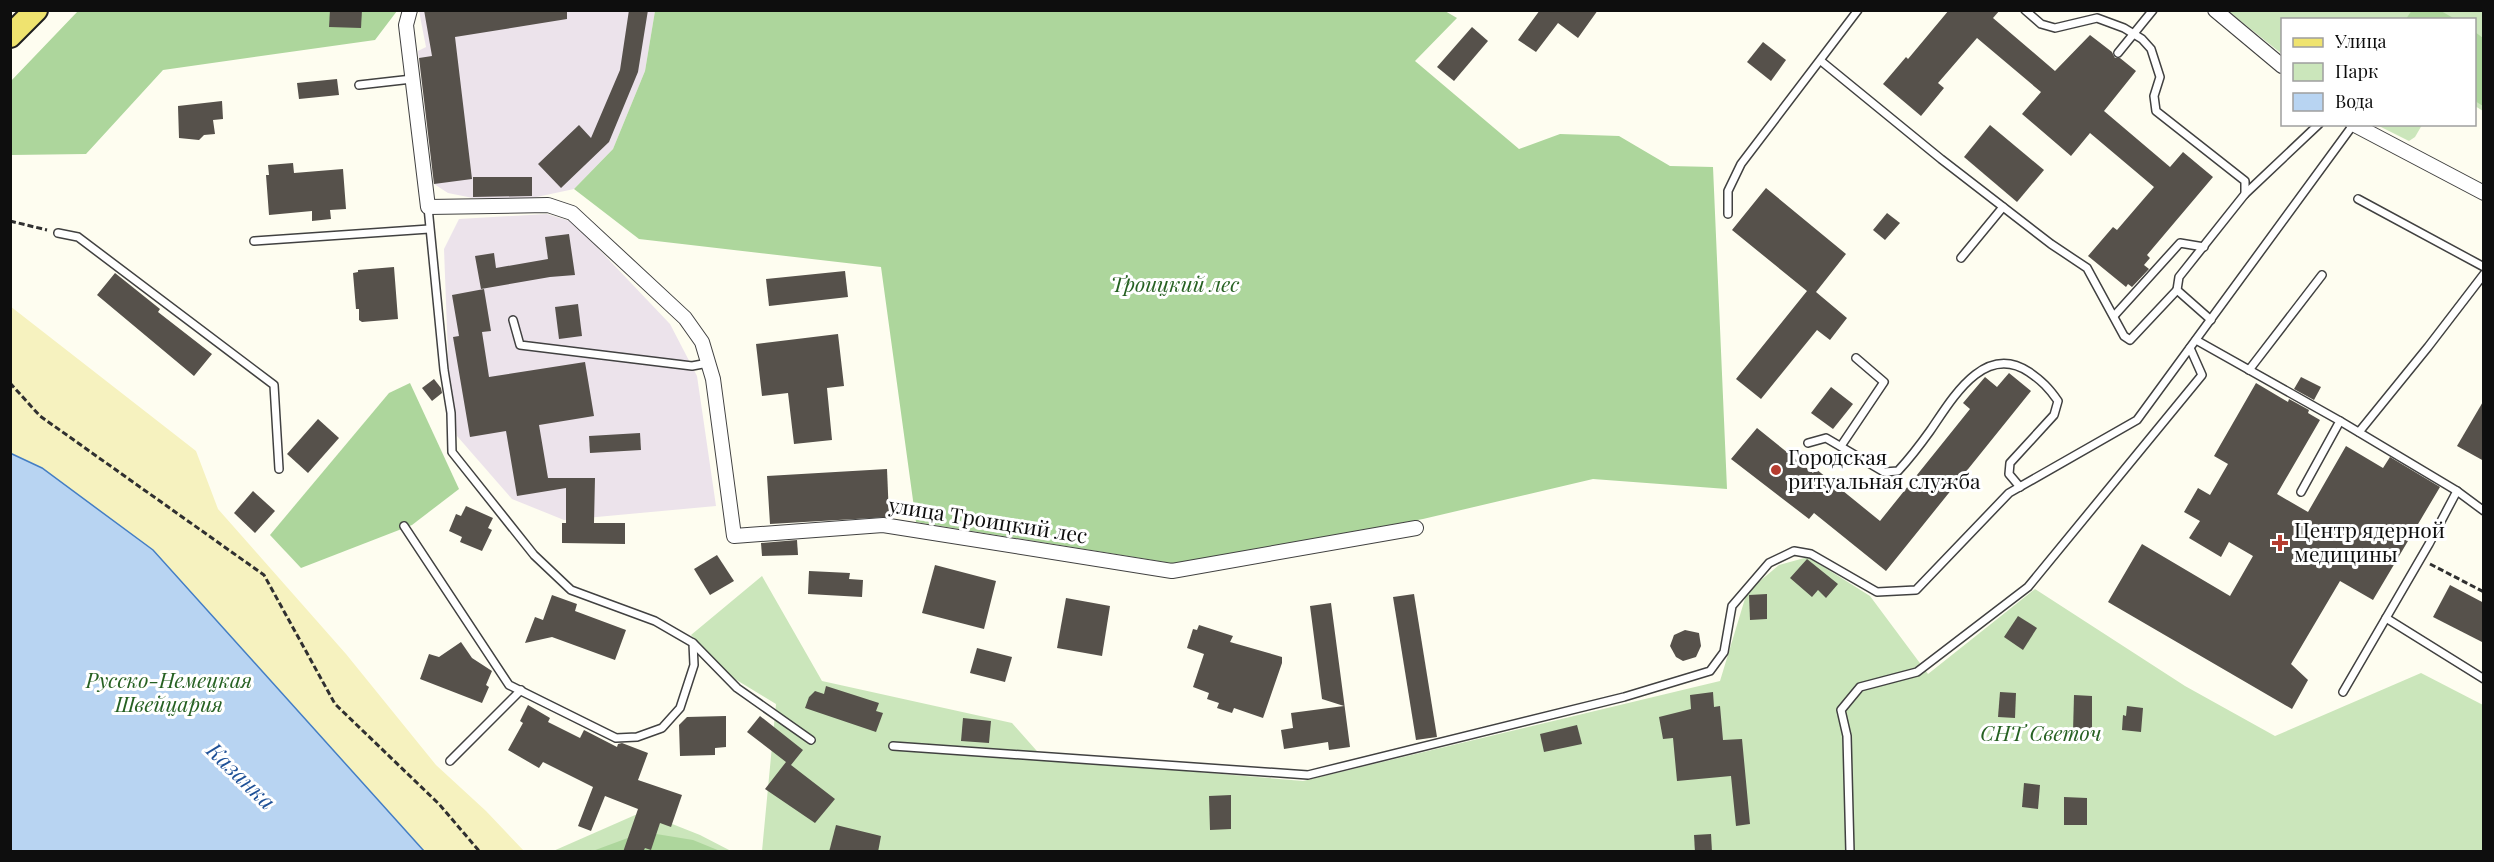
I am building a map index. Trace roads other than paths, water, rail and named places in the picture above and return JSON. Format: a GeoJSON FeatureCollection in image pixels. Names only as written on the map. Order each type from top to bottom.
{"type":"FeatureCollection","features":[{"type":"Feature","properties":{"kind":"main road"},"geometry":{"type":"LineString","coordinates":[[10,36],[36,10]]}},
{"type":"Feature","properties":{"kind":"street"},"geometry":{"type":"LineString","coordinates":[[410,10],[406,25],[428,207]]}},
{"type":"Feature","properties":{"kind":"street"},"geometry":{"type":"LineString","coordinates":[[2215,10],[2281,64]]}},
{"type":"Feature","properties":{"kind":"street"},"geometry":{"type":"LineString","coordinates":[[2355,126],[2484,193]]}},
{"type":"Feature","properties":{"kind":"street","name":"улица Троицкий лес"},"geometry":{"type":"LineString","coordinates":[[428,207],[548,205],[573,213],[685,318],[702,342],[713,379],[734,536],[883,525],[1172,571],[1416,528]]}},
{"type":"Feature","properties":{"kind":"lane"},"geometry":{"type":"LineString","coordinates":[[1728,214],[1728,191],[1741,164],[1858,10]]}},
{"type":"Feature","properties":{"kind":"lane"},"geometry":{"type":"LineString","coordinates":[[2025,10],[2041,24],[2055,28],[2097,18],[2134,34],[2151,49],[2160,77],[2154,96],[2156,111],[2245,182],[2246,194]]}},
{"type":"Feature","properties":{"kind":"lane"},"geometry":{"type":"LineString","coordinates":[[2118,54],[2153,10]]}},
{"type":"Feature","properties":{"kind":"lane"},"geometry":{"type":"LineString","coordinates":[[1821,61],[2003,207],[2087,268],[2124,336],[2130,340],[2177,290],[2179,277],[2246,194],[2317,126]]}},
{"type":"Feature","properties":{"kind":"lane"},"geometry":{"type":"LineString","coordinates":[[359,85],[412,79]]}},
{"type":"Feature","properties":{"kind":"lane"},"geometry":{"type":"LineString","coordinates":[[893,746],[1308,775],[1624,696],[1710,671],[1724,652],[1732,606],[1769,563],[1794,551],[1811,554],[1877,592],[1917,590],[2009,494],[2137,420],[2352,126]]}},
{"type":"Feature","properties":{"kind":"lane"},"geometry":{"type":"LineString","coordinates":[[2358,199],[2484,267]]}},
{"type":"Feature","properties":{"kind":"lane"},"geometry":{"type":"LineString","coordinates":[[428,207],[450,412],[452,452],[534,555],[571,590],[655,621],[693,643],[737,688],[811,740]]}},
{"type":"Feature","properties":{"kind":"lane"},"geometry":{"type":"LineString","coordinates":[[1961,258],[2003,207]]}},
{"type":"Feature","properties":{"kind":"lane"},"geometry":{"type":"LineString","coordinates":[[254,241],[429,229]]}},
{"type":"Feature","properties":{"kind":"lane"},"geometry":{"type":"LineString","coordinates":[[58,233],[78,237],[274,386],[279,469]]}},
{"type":"Feature","properties":{"kind":"lane"},"geometry":{"type":"LineString","coordinates":[[2114,316],[2180,243],[2204,246]]}},
{"type":"Feature","properties":{"kind":"lane"},"geometry":{"type":"LineString","coordinates":[[2359,432],[2428,348],[2484,274]]}},
{"type":"Feature","properties":{"kind":"lane"},"geometry":{"type":"LineString","coordinates":[[2249,370],[2322,275]]}},
{"type":"Feature","properties":{"kind":"lane"},"geometry":{"type":"LineString","coordinates":[[2177,290],[2211,320]]}},
{"type":"Feature","properties":{"kind":"lane"},"geometry":{"type":"LineString","coordinates":[[513,320],[520,345],[692,366],[708,363]]}},
{"type":"Feature","properties":{"kind":"lane"},"geometry":{"type":"LineString","coordinates":[[2196,340],[2359,432],[2457,491],[2484,511]]}},
{"type":"Feature","properties":{"kind":"lane"},"geometry":{"type":"LineString","coordinates":[[1850,852],[1847,736],[1841,710],[1860,687],[1917,672],[2028,587],[2202,375],[2190,348]]}},
{"type":"Feature","properties":{"kind":"lane"},"geometry":{"type":"LineString","coordinates":[[1841,446],[1884,382],[1856,358]]}},
{"type":"Feature","properties":{"kind":"lane"},"geometry":{"type":"LineString","coordinates":[[1808,443],[1826,438],[1884,472],[1898,471],[1914,454],[1962,386],[1983,369],[2003,363],[2016,364],[2047,385],[2058,401],[2054,415],[2010,463],[2009,474],[2020,487]]}},
{"type":"Feature","properties":{"kind":"lane"},"geometry":{"type":"LineString","coordinates":[[2301,492],[2340,421]]}},
{"type":"Feature","properties":{"kind":"lane"},"geometry":{"type":"LineString","coordinates":[[2343,692],[2457,491]]}},
{"type":"Feature","properties":{"kind":"lane"},"geometry":{"type":"LineString","coordinates":[[404,526],[509,685],[616,738],[637,736],[662,729],[680,708],[694,665],[693,643]]}},
{"type":"Feature","properties":{"kind":"lane"},"geometry":{"type":"LineString","coordinates":[[2386,618],[2484,679]]}},
{"type":"Feature","properties":{"kind":"lane"},"geometry":{"type":"LineString","coordinates":[[450,761],[521,690]]}},
{"type":"Feature","properties":{"kind":"water","name":"Казанка"},"geometry":{"type":"Polygon","coordinates":[[[10,453],[42,468],[153,550],[424,851],[11,851],[10,453]]]}},
{"type":"Feature","properties":{"kind":"place","name":"Городская ритуальная служба"},"geometry":{"type":"Point","coordinates":[1776,470]}},
{"type":"Feature","properties":{"kind":"place","name":"Центр ядерной медицины"},"geometry":{"type":"Point","coordinates":[2280,543]}},
{"type":"Feature","properties":{"kind":"park label","name":"Троицкий лес"},"geometry":{"type":"Point","coordinates":[1175,285]}},
{"type":"Feature","properties":{"kind":"park label","name":"Русско-Немецкая Швейцария"},"geometry":{"type":"Point","coordinates":[169,693]}},
{"type":"Feature","properties":{"kind":"park label","name":"СНТ Светоч"},"geometry":{"type":"Point","coordinates":[2041,734]}}]}
